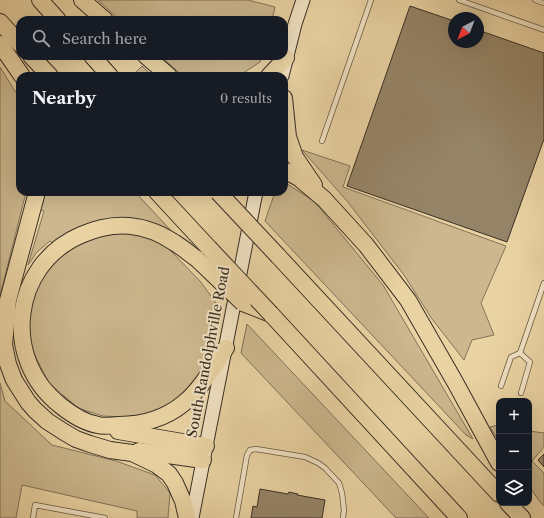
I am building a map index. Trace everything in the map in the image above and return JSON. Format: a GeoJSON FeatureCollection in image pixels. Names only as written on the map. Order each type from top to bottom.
{"type":"FeatureCollection","features":[{"type":"Feature","properties":{"kind":"highway"},"geometry":{"type":"LineString","coordinates":[[40,0],[54,16]]}},
{"type":"Feature","properties":{"kind":"highway"},"geometry":{"type":"LineString","coordinates":[[82,0],[100,16]]}},
{"type":"Feature","properties":{"kind":"highway"},"geometry":{"type":"LineString","coordinates":[[0,22],[16,40]]}},
{"type":"Feature","properties":{"kind":"highway"},"geometry":{"type":"LineString","coordinates":[[0,44],[19,72]]}},
{"type":"Feature","properties":{"kind":"highway"},"geometry":{"type":"LineString","coordinates":[[35,60],[46,72]]}},
{"type":"Feature","properties":{"kind":"highway"},"geometry":{"type":"LineString","coordinates":[[96,60],[106,72]]}},
{"type":"Feature","properties":{"kind":"highway"},"geometry":{"type":"LineString","coordinates":[[151,60],[165,72]]}},
{"type":"Feature","properties":{"kind":"highway"},"geometry":{"type":"LineString","coordinates":[[273,72],[284,60]]}},
{"type":"Feature","properties":{"kind":"highway"},"geometry":{"type":"LineString","coordinates":[[288,137],[295,157],[324,200]]}},
{"type":"Feature","properties":{"kind":"highway"},"geometry":{"type":"LineString","coordinates":[[288,172],[299,178],[324,200],[366,245],[408,300],[496,457]]}},
{"type":"Feature","properties":{"kind":"highway"},"geometry":{"type":"LineString","coordinates":[[36,196],[8,300],[4,345],[8,364],[14,380],[35,410],[56,427],[76,439],[110,450],[132,453],[157,465],[168,474],[175,483],[183,501],[186,518]]}},
{"type":"Feature","properties":{"kind":"highway"},"geometry":{"type":"LineString","coordinates":[[160,196],[459,518]]}},
{"type":"Feature","properties":{"kind":"highway"},"geometry":{"type":"LineString","coordinates":[[222,196],[496,491]]}},
{"type":"Feature","properties":{"kind":"highway"},"geometry":{"type":"LineString","coordinates":[[204,453],[113,431],[68,412],[53,400],[31,371],[22,344],[23,304],[28,288],[39,268],[66,242],[94,229],[127,225],[160,234],[197,260],[243,302],[270,314]]}},
{"type":"Feature","properties":{"kind":"highway"},"geometry":{"type":"LineString","coordinates":[[99,426],[131,425],[148,422],[170,412],[184,403],[195,392],[226,348]]}},
{"type":"Feature","properties":{"kind":"highway"},"geometry":{"type":"LineString","coordinates":[[132,453],[138,451],[204,453]]}},
{"type":"Feature","properties":{"kind":"highway"},"geometry":{"type":"LineString","coordinates":[[511,506],[522,518]]}},
{"type":"Feature","properties":{"kind":"highway"},"geometry":{"type":"LineString","coordinates":[[525,506],[532,518]]}},
{"type":"Feature","properties":{"kind":"main road"},"geometry":{"type":"LineString","coordinates":[[288,50],[303,0]]}},
{"type":"Feature","properties":{"kind":"main road"},"geometry":{"type":"LineString","coordinates":[[283,72],[286,60]]}},
{"type":"Feature","properties":{"kind":"main road","name":"South Randolphville Road"},"geometry":{"type":"LineString","coordinates":[[192,518],[255,196]]}},
{"type":"Feature","properties":{"kind":"lane"},"geometry":{"type":"LineString","coordinates":[[322,141],[371,0]]}},
{"type":"Feature","properties":{"kind":"lane"},"geometry":{"type":"LineString","coordinates":[[459,0],[544,30]]}},
{"type":"Feature","properties":{"kind":"lane"},"geometry":{"type":"LineString","coordinates":[[535,0],[544,3]]}},
{"type":"Feature","properties":{"kind":"lane"},"geometry":{"type":"LineString","coordinates":[[501,386],[511,357],[520,353],[544,283]]}},
{"type":"Feature","properties":{"kind":"lane"},"geometry":{"type":"LineString","coordinates":[[520,353],[530,362],[521,393]]}},
{"type":"Feature","properties":{"kind":"lane"},"geometry":{"type":"LineString","coordinates":[[236,518],[246,455],[250,450],[256,449],[305,457],[325,468],[339,483],[344,510],[343,517]]}},
{"type":"Feature","properties":{"kind":"lane"},"geometry":{"type":"LineString","coordinates":[[32,518],[35,505],[105,518]]}},
{"type":"Feature","properties":{"kind":"shaded area"},"geometry":{"type":"Polygon","coordinates":[[[98,0],[248,0],[275,7],[273,16],[116,16],[98,0]]]}},
{"type":"Feature","properties":{"kind":"shaded area"},"geometry":{"type":"Polygon","coordinates":[[[165,60],[261,60],[245,72],[178,72],[165,60]]]}},
{"type":"Feature","properties":{"kind":"shaded area"},"geometry":{"type":"Polygon","coordinates":[[[142,66],[148,72],[136,72],[142,66]]]}},
{"type":"Feature","properties":{"kind":"shaded area"},"geometry":{"type":"Polygon","coordinates":[[[0,67],[16,93],[16,196],[25,196],[0,296],[0,67]]]}},
{"type":"Feature","properties":{"kind":"shaded area"},"geometry":{"type":"Polygon","coordinates":[[[302,150],[350,166],[343,187],[506,246],[481,303],[494,335],[472,340],[464,360],[432,319],[404,275],[347,201],[302,150]]]}},
{"type":"Feature","properties":{"kind":"shaded area"},"geometry":{"type":"Polygon","coordinates":[[[288,185],[314,201],[383,285],[473,439],[466,435],[265,221],[274,196],[288,196],[288,185]]]}},
{"type":"Feature","properties":{"kind":"shaded area"},"geometry":{"type":"Polygon","coordinates":[[[44,196],[139,196],[176,236],[146,223],[54,244],[50,241],[37,252],[28,265],[44,211],[40,210],[44,196]]]}},
{"type":"Feature","properties":{"kind":"shaded area"},"geometry":{"type":"Polygon","coordinates":[[[124,233],[146,236],[167,247],[200,281],[219,307],[212,345],[200,377],[173,404],[150,414],[126,417],[103,416],[78,408],[49,383],[34,354],[29,339],[30,302],[39,281],[55,260],[75,244],[99,235],[124,233]]]}},
{"type":"Feature","properties":{"kind":"shaded area"},"geometry":{"type":"Polygon","coordinates":[[[247,324],[429,518],[396,518],[241,353],[247,324]]]}},
{"type":"Feature","properties":{"kind":"shaded area"},"geometry":{"type":"Polygon","coordinates":[[[0,383],[5,401],[52,445],[116,461],[155,475],[170,493],[168,518],[137,518],[137,511],[22,485],[16,518],[0,518],[0,383]]]}},
{"type":"Feature","properties":{"kind":"shaded area"},"geometry":{"type":"Polygon","coordinates":[[[496,426],[496,436],[490,427],[496,426]]]}},
{"type":"Feature","properties":{"kind":"shaded area"},"geometry":{"type":"Polygon","coordinates":[[[532,431],[544,433],[544,447],[532,461],[532,431]]]}},
{"type":"Feature","properties":{"kind":"shaded area"},"geometry":{"type":"Polygon","coordinates":[[[532,461],[544,473],[544,506],[532,490],[532,461]]]}},
{"type":"Feature","properties":{"kind":"building"},"geometry":{"type":"Polygon","coordinates":[[[410,6],[448,19],[448,48],[484,48],[484,32],[544,53],[544,139],[507,242],[347,186],[410,6]]]}},
{"type":"Feature","properties":{"kind":"building"},"geometry":{"type":"Polygon","coordinates":[[[544,454],[544,467],[538,460],[544,454]]]}},
{"type":"Feature","properties":{"kind":"building"},"geometry":{"type":"Polygon","coordinates":[[[260,489],[288,494],[289,492],[325,500],[322,518],[251,518],[253,506],[257,507],[260,489]]]}}]}
